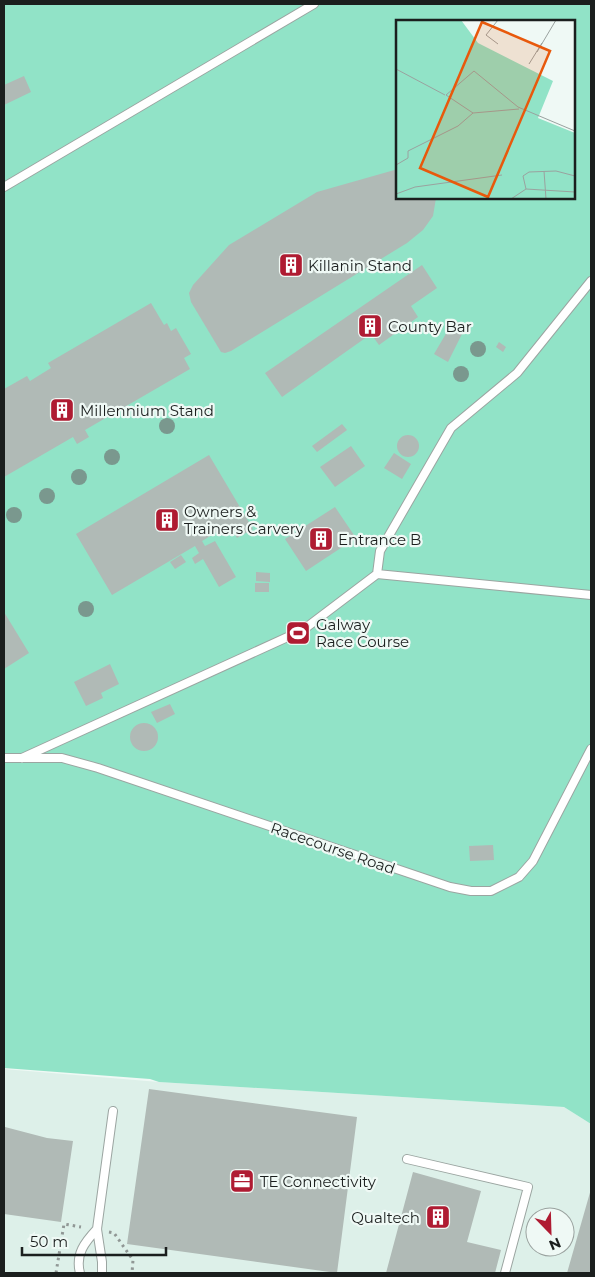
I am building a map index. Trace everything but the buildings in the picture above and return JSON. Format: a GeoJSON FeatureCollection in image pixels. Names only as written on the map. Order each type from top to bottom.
{"type":"FeatureCollection","features":[{"type":"Feature","properties":{"kind":"lane"},"geometry":{"type":"LineString","coordinates":[[4,187],[314,4]]}},
{"type":"Feature","properties":{"kind":"lane"},"geometry":{"type":"LineString","coordinates":[[377,574],[380,551],[451,428],[517,373],[591,281]]}},
{"type":"Feature","properties":{"kind":"lane"},"geometry":{"type":"LineString","coordinates":[[22,758],[303,630],[377,574],[591,596]]}},
{"type":"Feature","properties":{"kind":"lane","name":"Racecourse Road"},"geometry":{"type":"LineString","coordinates":[[4,758],[62,758],[98,768],[450,887],[485,891],[505,886],[518,877],[532,861],[591,748]]}},
{"type":"Feature","properties":{"kind":"lane"},"geometry":{"type":"LineString","coordinates":[[102,1273],[97,1229],[113,1111]]}},
{"type":"Feature","properties":{"kind":"lane"},"geometry":{"type":"LineString","coordinates":[[407,1159],[528,1187],[505,1273]]}},
{"type":"Feature","properties":{"kind":"lane"},"geometry":{"type":"LineString","coordinates":[[80,1273],[78,1266],[80,1250],[97,1229]]}},
{"type":"Feature","properties":{"kind":"shaded area"},"geometry":{"type":"Polygon","coordinates":[[[4,1069],[159,1082],[564,1107],[591,1124],[591,1273],[4,1273],[4,1069]]]}},
{"type":"Feature","properties":{"kind":"green space","name":"Galway Race Course"},"geometry":{"type":"Polygon","coordinates":[[[4,4],[591,4],[591,1124],[564,1107],[159,1082],[150,1079],[4,1068],[4,4]]]}},
{"type":"Feature","properties":{"kind":"place","name":"Killanin Stand"},"geometry":{"type":"Point","coordinates":[291,265]}},
{"type":"Feature","properties":{"kind":"place","name":"County Bar"},"geometry":{"type":"Point","coordinates":[370,326]}},
{"type":"Feature","properties":{"kind":"place","name":"Millennium Stand"},"geometry":{"type":"Point","coordinates":[62,410]}},
{"type":"Feature","properties":{"kind":"place","name":"Owners & Trainers Carvery"},"geometry":{"type":"Point","coordinates":[167,520]}},
{"type":"Feature","properties":{"kind":"place","name":"Entrance B"},"geometry":{"type":"Point","coordinates":[321,539]}},
{"type":"Feature","properties":{"kind":"place","name":"Galway Race Course"},"geometry":{"type":"Point","coordinates":[298,633]}},
{"type":"Feature","properties":{"kind":"place","name":"TE Connectivity"},"geometry":{"type":"Point","coordinates":[242,1181]}},
{"type":"Feature","properties":{"kind":"place","name":"Qualtech"},"geometry":{"type":"Point","coordinates":[438,1217]}}]}
